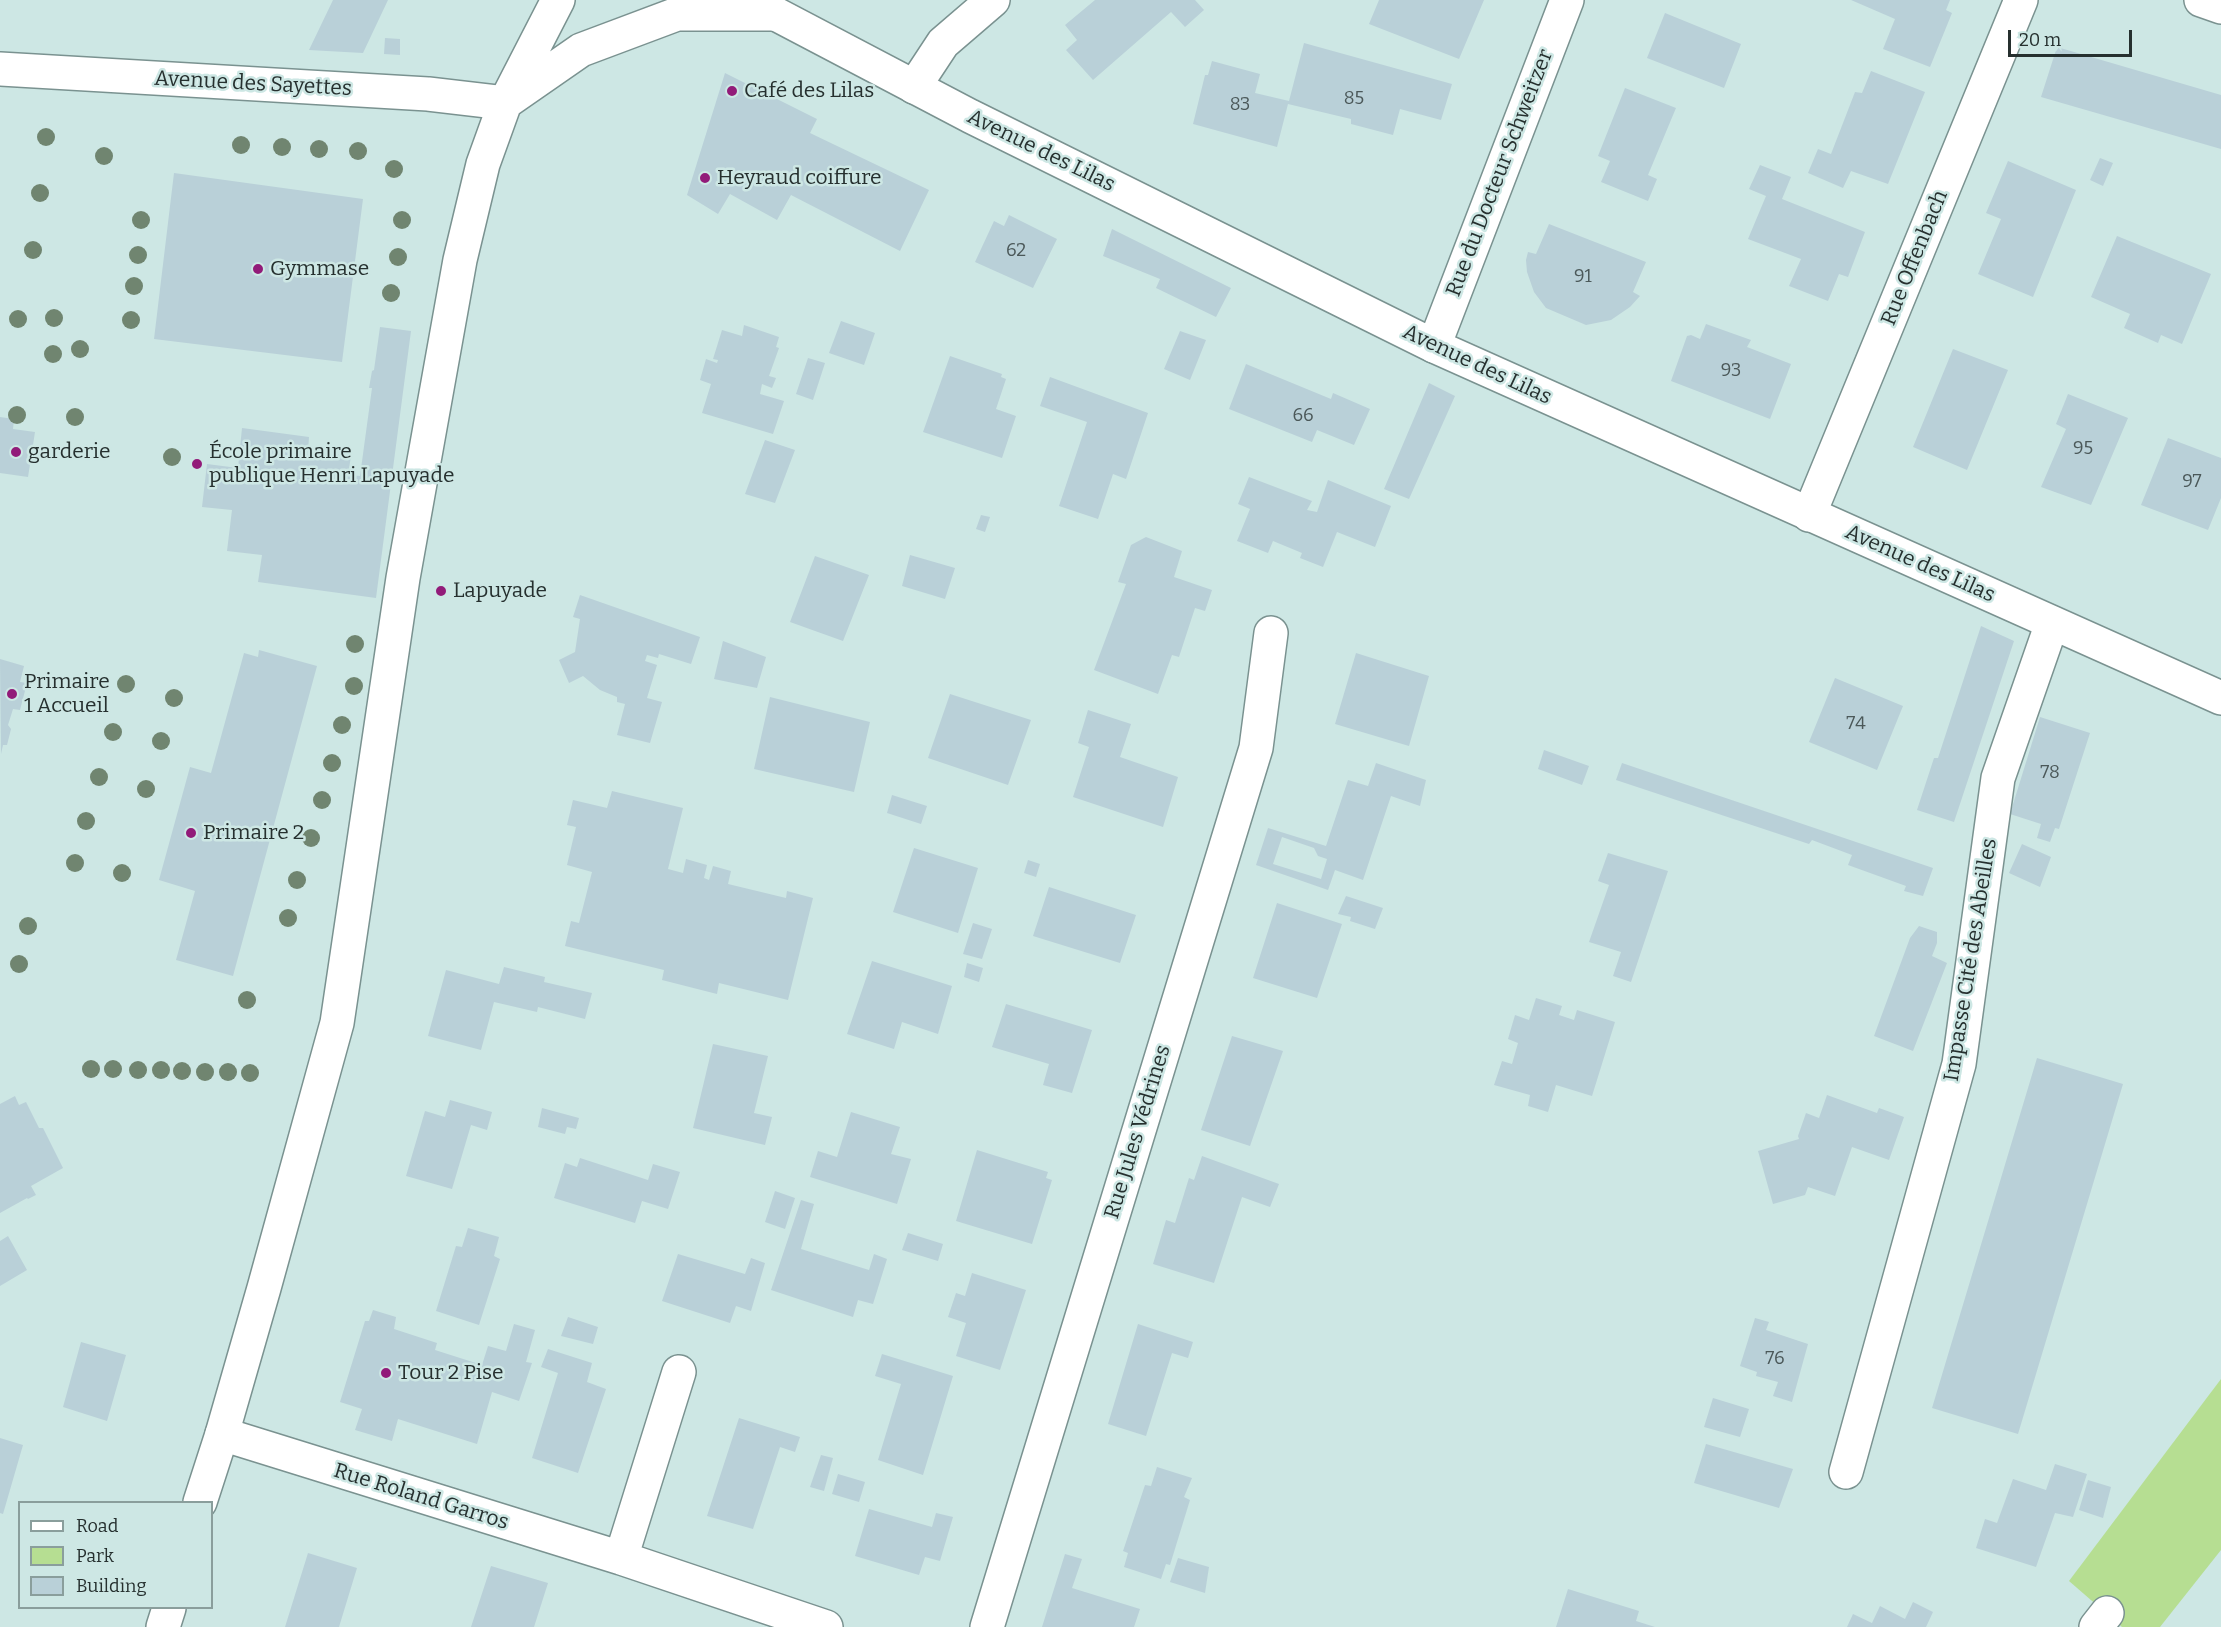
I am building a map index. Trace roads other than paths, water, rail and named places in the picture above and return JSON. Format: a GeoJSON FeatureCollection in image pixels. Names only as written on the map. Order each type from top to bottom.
{"type":"FeatureCollection","features":[{"type":"Feature","properties":{"kind":"street"},"geometry":{"type":"LineString","coordinates":[[201,1501],[222,1434],[337,1023],[403,578],[460,260],[483,164],[505,103],[558,0]]}},
{"type":"Feature","properties":{"kind":"street"},"geometry":{"type":"LineString","coordinates":[[914,87],[943,43],[993,0]]}},
{"type":"Feature","properties":{"kind":"street","name":"Rue du Docteur Schweitzer"},"geometry":{"type":"LineString","coordinates":[[1434,346],[1567,0]]}},
{"type":"Feature","properties":{"kind":"street","name":"Rue Offenbach"},"geometry":{"type":"LineString","coordinates":[[1809,515],[2021,0]]}},
{"type":"Feature","properties":{"kind":"street"},"geometry":{"type":"LineString","coordinates":[[2201,0],[2221,7]]}},
{"type":"Feature","properties":{"kind":"street"},"geometry":{"type":"LineString","coordinates":[[505,103],[580,50],[677,14],[762,7]]}},
{"type":"Feature","properties":{"kind":"street","name":"Avenue des Lilas"},"geometry":{"type":"LineString","coordinates":[[762,7],[914,87],[1434,346],[2221,698]]}},
{"type":"Feature","properties":{"kind":"street","name":"Avenue des Sayettes"},"geometry":{"type":"LineString","coordinates":[[0,69],[428,94],[505,103]]}},
{"type":"Feature","properties":{"kind":"street","name":"Impasse Cité des Abeilles"},"geometry":{"type":"LineString","coordinates":[[1846,1472],[1959,1064],[1998,778],[2052,623]]}},
{"type":"Feature","properties":{"kind":"street","name":"Rue Jules Védrines"},"geometry":{"type":"LineString","coordinates":[[987,1627],[1256,748],[1271,633]]}},
{"type":"Feature","properties":{"kind":"street"},"geometry":{"type":"LineString","coordinates":[[621,1558],[679,1372]]}},
{"type":"Feature","properties":{"kind":"street","name":"Rue Roland Garros"},"geometry":{"type":"LineString","coordinates":[[222,1434],[621,1558],[826,1627]]}},
{"type":"Feature","properties":{"kind":"street"},"geometry":{"type":"LineString","coordinates":[[163,1627],[169,1609]]}},
{"type":"Feature","properties":{"kind":"place","name":"Café des Lilas"},"geometry":{"type":"Point","coordinates":[732,91]}},
{"type":"Feature","properties":{"kind":"place","name":"Heyraud coiffure"},"geometry":{"type":"Point","coordinates":[705,178]}},
{"type":"Feature","properties":{"kind":"place","name":"Gymmase"},"geometry":{"type":"Point","coordinates":[258,269]}},
{"type":"Feature","properties":{"kind":"place","name":"garderie"},"geometry":{"type":"Point","coordinates":[16,452]}},
{"type":"Feature","properties":{"kind":"place","name":"École primaire publique Henri Lapuyade"},"geometry":{"type":"Point","coordinates":[197,464]}},
{"type":"Feature","properties":{"kind":"place","name":"Lapuyade"},"geometry":{"type":"Point","coordinates":[441,591]}},
{"type":"Feature","properties":{"kind":"place","name":"Primaire 1 Accueil"},"geometry":{"type":"Point","coordinates":[12,694]}},
{"type":"Feature","properties":{"kind":"place","name":"Primaire 2"},"geometry":{"type":"Point","coordinates":[191,833]}},
{"type":"Feature","properties":{"kind":"place","name":"Tour 2 Pise"},"geometry":{"type":"Point","coordinates":[386,1373]}}]}
